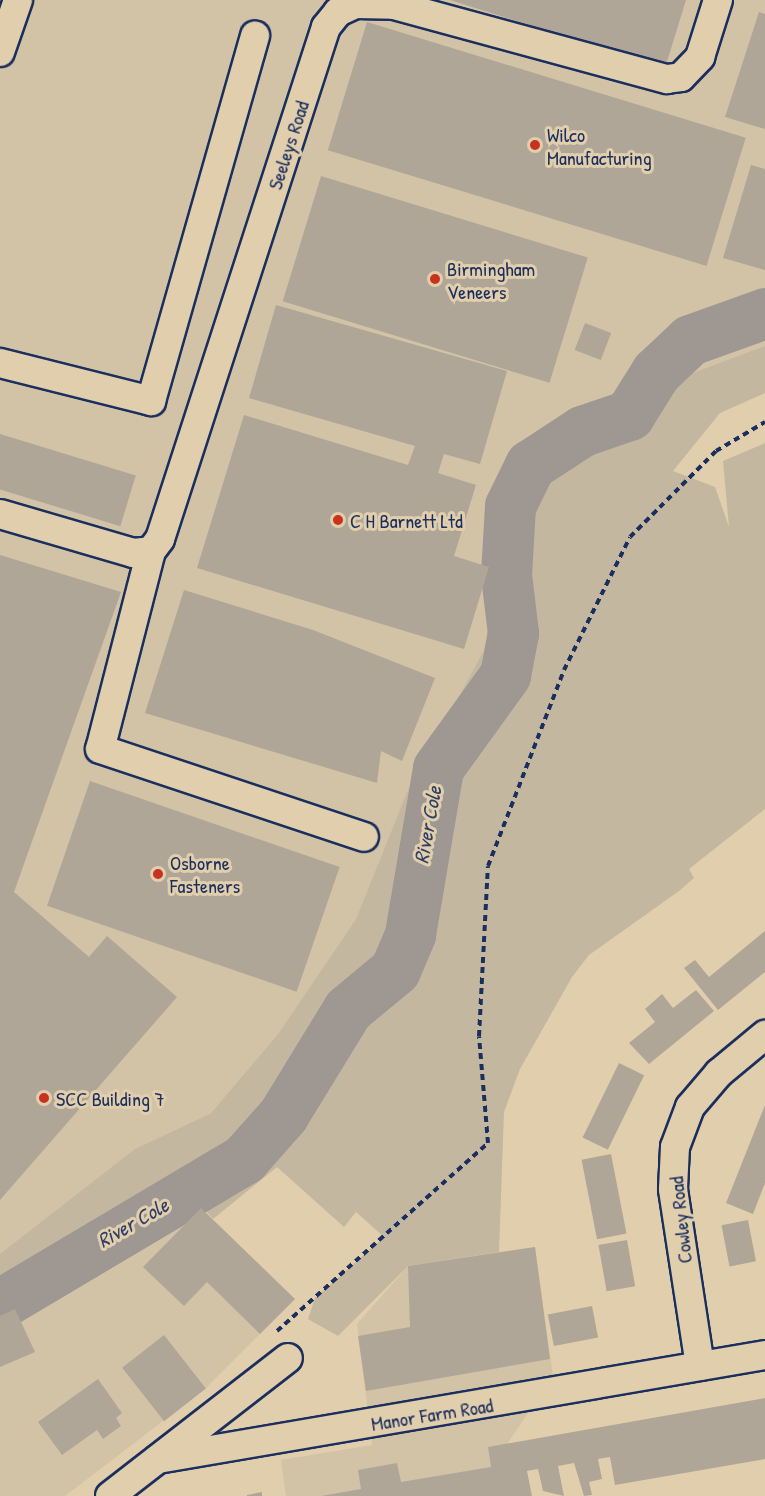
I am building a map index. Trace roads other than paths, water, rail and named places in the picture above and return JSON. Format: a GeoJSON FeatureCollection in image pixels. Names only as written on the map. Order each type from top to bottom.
{"type":"FeatureCollection","features":[{"type":"Feature","properties":{"kind":"street"},"geometry":{"type":"LineString","coordinates":[[0,52],[18,0]]}},
{"type":"Feature","properties":{"kind":"street","name":"Seeleys Road"},"geometry":{"type":"LineString","coordinates":[[364,837],[100,749],[151,551],[160,539],[326,27],[338,12],[355,4],[374,2],[422,6],[667,79],[681,77],[700,57],[718,0]]}},
{"type":"Feature","properties":{"kind":"street"},"geometry":{"type":"LineString","coordinates":[[0,363],[151,401],[255,35]]}},
{"type":"Feature","properties":{"kind":"street"},"geometry":{"type":"LineString","coordinates":[[0,514],[133,554],[151,551]]}},
{"type":"Feature","properties":{"kind":"street","name":"Cowley Road"},"geometry":{"type":"LineString","coordinates":[[700,1366],[673,1189],[675,1147],[690,1107],[719,1073],[765,1035]]}},
{"type":"Feature","properties":{"kind":"street","name":"Manor Farm Road"},"geometry":{"type":"LineString","coordinates":[[110,1496],[158,1459],[765,1356]]}},
{"type":"Feature","properties":{"kind":"street"},"geometry":{"type":"LineString","coordinates":[[158,1459],[288,1358]]}},
{"type":"Feature","properties":{"kind":"waterway","name":"River Cole"},"geometry":{"type":"LineString","coordinates":[[0,1304],[244,1159],[283,1115],[348,1009],[395,970],[410,934],[438,768],[505,675],[513,633],[506,575],[510,506],[530,465],[582,431],[629,415],[656,372],[690,340],[765,313]]}},
{"type":"Feature","properties":{"kind":"place","name":"Wilco Manufacturing"},"geometry":{"type":"Point","coordinates":[535,145]}},
{"type":"Feature","properties":{"kind":"place","name":"Birmingham Veneers"},"geometry":{"type":"Point","coordinates":[435,279]}},
{"type":"Feature","properties":{"kind":"place","name":"C H Barnett Ltd"},"geometry":{"type":"Point","coordinates":[338,520]}},
{"type":"Feature","properties":{"kind":"place","name":"Osborne Fasteners"},"geometry":{"type":"Point","coordinates":[158,874]}},
{"type":"Feature","properties":{"kind":"place","name":"SCC Building 7"},"geometry":{"type":"Point","coordinates":[44,1098]}}]}
